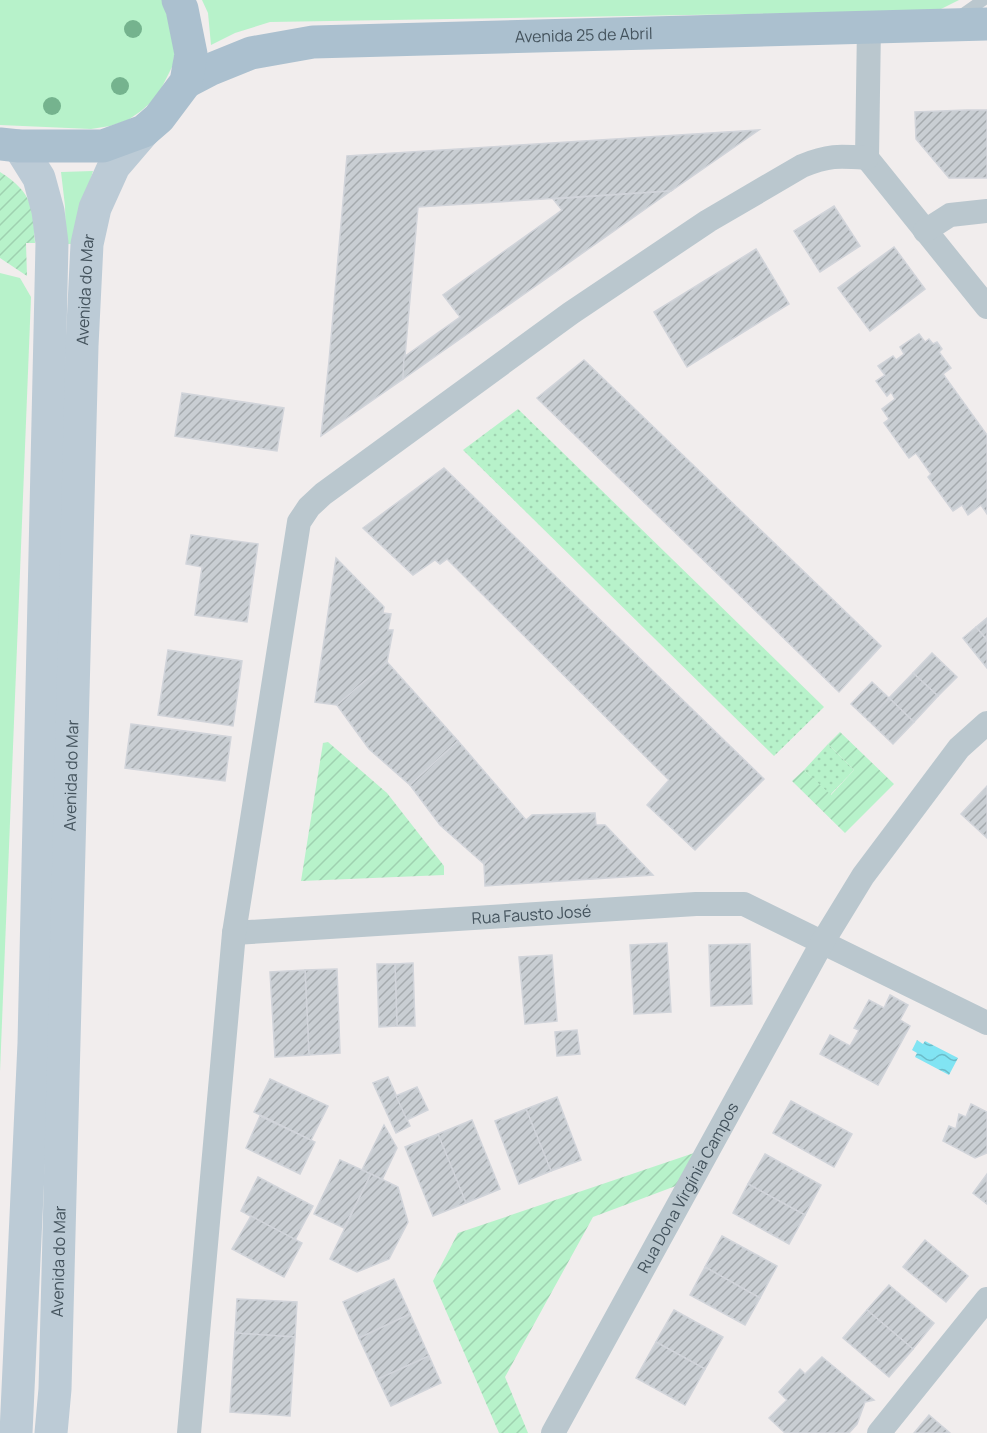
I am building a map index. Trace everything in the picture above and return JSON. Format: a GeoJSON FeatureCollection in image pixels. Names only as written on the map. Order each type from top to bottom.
{"type":"FeatureCollection","features":[{"type":"Feature","properties":{"kind":"main road"},"geometry":{"type":"LineString","coordinates":[[9,145],[104,146],[144,131],[159,118],[186,82],[191,54],[178,0]]}},
{"type":"Feature","properties":{"kind":"main road","name":"Avenida 25 de Abril"},"geometry":{"type":"LineString","coordinates":[[186,82],[251,53],[313,42],[987,24]]}},
{"type":"Feature","properties":{"kind":"main road","name":"Avenida do Mar"},"geometry":{"type":"LineString","coordinates":[[51,1433],[55,1389],[82,346],[87,244],[94,208],[114,166],[144,131]]}},
{"type":"Feature","properties":{"kind":"main road","name":"Avenida do Mar"},"geometry":{"type":"LineString","coordinates":[[9,145],[39,178],[48,211],[52,243],[34,1043],[16,1433]]}},
{"type":"Feature","properties":{"kind":"street"},"geometry":{"type":"LineString","coordinates":[[869,26],[867,158],[987,307]]}},
{"type":"Feature","properties":{"kind":"street"},"geometry":{"type":"LineString","coordinates":[[189,1433],[234,933],[299,522],[309,507],[323,494],[571,313],[708,221],[818,159],[837,156],[867,158]]}},
{"type":"Feature","properties":{"kind":"street"},"geometry":{"type":"LineString","coordinates":[[925,231],[950,215],[987,211]]}},
{"type":"Feature","properties":{"kind":"street","name":"Rua Dona Virgínia Campos"},"geometry":{"type":"LineString","coordinates":[[553,1433],[822,942],[862,876],[959,748],[987,723]]}},
{"type":"Feature","properties":{"kind":"street","name":"Rua Fausto José"},"geometry":{"type":"LineString","coordinates":[[234,933],[696,904],[744,904],[987,1023]]}},
{"type":"Feature","properties":{"kind":"street"},"geometry":{"type":"LineString","coordinates":[[879,1433],[987,1299]]}},
{"type":"Feature","properties":{"kind":"lane"},"geometry":{"type":"LineString","coordinates":[[948,24],[983,0]]}},
{"type":"Feature","properties":{"kind":"green space"},"geometry":{"type":"Polygon","coordinates":[[[0,0],[163,0],[175,46],[173,65],[157,97],[128,120],[91,129],[0,125],[0,0]]]}},
{"type":"Feature","properties":{"kind":"green space"},"geometry":{"type":"Polygon","coordinates":[[[202,0],[959,0],[937,11],[270,22],[235,33],[211,45],[208,13],[202,0]]]}},
{"type":"Feature","properties":{"kind":"green space"},"geometry":{"type":"Polygon","coordinates":[[[93,171],[72,244],[66,244],[61,172],[93,171]]]}},
{"type":"Feature","properties":{"kind":"green space"},"geometry":{"type":"Polygon","coordinates":[[[0,172],[25,194],[32,210],[35,243],[26,243],[27,276],[0,258],[0,172]]]}},
{"type":"Feature","properties":{"kind":"green space"},"geometry":{"type":"Polygon","coordinates":[[[0,273],[20,278],[31,297],[0,1072],[0,273]]]}},
{"type":"Feature","properties":{"kind":"green space"},"geometry":{"type":"Polygon","coordinates":[[[518,409],[824,707],[774,756],[463,450],[518,409]]]}},
{"type":"Feature","properties":{"kind":"green space"},"geometry":{"type":"Polygon","coordinates":[[[840,732],[894,784],[845,833],[792,781],[804,770],[831,795],[854,770],[828,744],[840,732]]]}},
{"type":"Feature","properties":{"kind":"green space"},"geometry":{"type":"Polygon","coordinates":[[[328,742],[387,793],[444,866],[444,875],[301,881],[323,743],[328,742]]]}},
{"type":"Feature","properties":{"kind":"green space"},"geometry":{"type":"Polygon","coordinates":[[[828,744],[854,770],[830,795],[804,770],[828,744]]]}},
{"type":"Feature","properties":{"kind":"green space"},"geometry":{"type":"Polygon","coordinates":[[[697,1152],[681,1184],[593,1217],[505,1377],[528,1433],[499,1433],[433,1281],[458,1233],[697,1152]]]}},
{"type":"Feature","properties":{"kind":"water"},"geometry":{"type":"Polygon","coordinates":[[[917,1040],[923,1044],[925,1041],[958,1058],[949,1075],[915,1057],[917,1053],[912,1050],[917,1040]]]}},
{"type":"Feature","properties":{"kind":"building"},"geometry":{"type":"Polygon","coordinates":[[[987,110],[987,178],[949,178],[916,139],[915,112],[987,110]]]}},
{"type":"Feature","properties":{"kind":"building"},"geometry":{"type":"Polygon","coordinates":[[[759,130],[671,191],[418,207],[403,379],[321,436],[347,156],[759,130]]]}},
{"type":"Feature","properties":{"kind":"building"},"geometry":{"type":"Polygon","coordinates":[[[671,191],[403,379],[404,357],[460,317],[443,295],[562,210],[553,199],[671,191]]]}},
{"type":"Feature","properties":{"kind":"building"},"geometry":{"type":"Polygon","coordinates":[[[834,206],[860,246],[820,272],[794,231],[834,206]]]}},
{"type":"Feature","properties":{"kind":"building"},"geometry":{"type":"Polygon","coordinates":[[[894,247],[925,289],[870,331],[838,288],[894,247]]]}},
{"type":"Feature","properties":{"kind":"building"},"geometry":{"type":"Polygon","coordinates":[[[756,249],[789,304],[687,367],[654,312],[756,249]]]}},
{"type":"Feature","properties":{"kind":"building"},"geometry":{"type":"Polygon","coordinates":[[[919,334],[925,342],[929,339],[933,344],[937,342],[942,349],[939,352],[951,368],[943,374],[987,435],[987,514],[981,505],[968,515],[962,505],[953,511],[928,477],[931,474],[916,453],[909,458],[884,423],[889,419],[882,409],[895,399],[891,392],[887,396],[876,381],[885,375],[878,366],[893,356],[896,360],[904,354],[900,347],[919,334]]]}},
{"type":"Feature","properties":{"kind":"building"},"geometry":{"type":"Polygon","coordinates":[[[584,360],[881,646],[839,692],[537,398],[584,360]]]}},
{"type":"Feature","properties":{"kind":"building"},"geometry":{"type":"Polygon","coordinates":[[[182,393],[284,408],[277,451],[175,436],[182,393]]]}},
{"type":"Feature","properties":{"kind":"building"},"geometry":{"type":"Polygon","coordinates":[[[444,468],[764,779],[695,850],[647,805],[669,780],[447,559],[440,564],[435,560],[413,575],[363,528],[444,468]]]}},
{"type":"Feature","properties":{"kind":"building"},"geometry":{"type":"Polygon","coordinates":[[[191,535],[258,544],[247,622],[195,615],[202,567],[186,564],[191,535]]]}},
{"type":"Feature","properties":{"kind":"building"},"geometry":{"type":"Polygon","coordinates":[[[336,558],[384,607],[383,613],[391,614],[388,630],[393,630],[387,662],[337,705],[315,702],[336,558]]]}},
{"type":"Feature","properties":{"kind":"building"},"geometry":{"type":"Polygon","coordinates":[[[987,618],[987,640],[976,627],[987,618]]]}},
{"type":"Feature","properties":{"kind":"building"},"geometry":{"type":"Polygon","coordinates":[[[976,627],[987,640],[987,668],[963,638],[976,627]]]}},
{"type":"Feature","properties":{"kind":"building"},"geometry":{"type":"Polygon","coordinates":[[[168,650],[242,661],[233,726],[158,715],[168,650]]]}},
{"type":"Feature","properties":{"kind":"building"},"geometry":{"type":"Polygon","coordinates":[[[932,653],[957,677],[938,696],[913,673],[932,653]]]}},
{"type":"Feature","properties":{"kind":"building"},"geometry":{"type":"Polygon","coordinates":[[[387,662],[458,741],[410,785],[369,749],[337,705],[387,662]]]}},
{"type":"Feature","properties":{"kind":"building"},"geometry":{"type":"Polygon","coordinates":[[[913,673],[938,696],[914,722],[889,698],[913,673]]]}},
{"type":"Feature","properties":{"kind":"building"},"geometry":{"type":"Polygon","coordinates":[[[872,682],[889,698],[868,720],[851,704],[872,682]]]}},
{"type":"Feature","properties":{"kind":"building"},"geometry":{"type":"Polygon","coordinates":[[[889,698],[914,722],[893,744],[868,720],[889,698]]]}},
{"type":"Feature","properties":{"kind":"building"},"geometry":{"type":"Polygon","coordinates":[[[131,724],[231,737],[225,781],[125,768],[131,724]]]}},
{"type":"Feature","properties":{"kind":"building"},"geometry":{"type":"Polygon","coordinates":[[[458,741],[526,820],[484,864],[440,825],[410,785],[458,741]]]}},
{"type":"Feature","properties":{"kind":"building"},"geometry":{"type":"Polygon","coordinates":[[[987,786],[987,838],[961,814],[987,786]]]}},
{"type":"Feature","properties":{"kind":"building"},"geometry":{"type":"Polygon","coordinates":[[[595,813],[596,825],[605,825],[653,875],[485,886],[484,864],[532,815],[595,813]]]}},
{"type":"Feature","properties":{"kind":"building"},"geometry":{"type":"Polygon","coordinates":[[[667,943],[671,1012],[634,1014],[630,945],[667,943]]]}},
{"type":"Feature","properties":{"kind":"building"},"geometry":{"type":"Polygon","coordinates":[[[750,944],[752,1004],[711,1006],[709,945],[750,944]]]}},
{"type":"Feature","properties":{"kind":"building"},"geometry":{"type":"Polygon","coordinates":[[[552,955],[557,1021],[525,1024],[519,957],[552,955]]]}},
{"type":"Feature","properties":{"kind":"building"},"geometry":{"type":"Polygon","coordinates":[[[413,963],[415,1026],[397,1026],[395,964],[413,963]]]}},
{"type":"Feature","properties":{"kind":"building"},"geometry":{"type":"Polygon","coordinates":[[[377,964],[395,964],[397,1026],[379,1027],[377,964]]]}},
{"type":"Feature","properties":{"kind":"building"},"geometry":{"type":"Polygon","coordinates":[[[337,969],[340,1053],[309,1055],[305,970],[337,969]]]}},
{"type":"Feature","properties":{"kind":"building"},"geometry":{"type":"Polygon","coordinates":[[[305,970],[309,1055],[275,1057],[270,972],[305,970]]]}},
{"type":"Feature","properties":{"kind":"building"},"geometry":{"type":"Polygon","coordinates":[[[890,995],[908,1005],[900,1020],[910,1026],[878,1085],[820,1054],[830,1035],[850,1046],[859,1030],[854,1028],[869,1000],[884,1008],[890,995]]]}},
{"type":"Feature","properties":{"kind":"building"},"geometry":{"type":"Polygon","coordinates":[[[577,1030],[580,1054],[557,1056],[555,1032],[577,1030]]]}},
{"type":"Feature","properties":{"kind":"building"},"geometry":{"type":"Polygon","coordinates":[[[388,1077],[410,1126],[396,1133],[373,1083],[388,1077]]]}},
{"type":"Feature","properties":{"kind":"building"},"geometry":{"type":"Polygon","coordinates":[[[270,1079],[328,1106],[311,1140],[254,1112],[270,1079]]]}},
{"type":"Feature","properties":{"kind":"building"},"geometry":{"type":"Polygon","coordinates":[[[417,1087],[428,1110],[407,1120],[396,1096],[417,1087]]]}},
{"type":"Feature","properties":{"kind":"building"},"geometry":{"type":"Polygon","coordinates":[[[557,1097],[581,1160],[551,1171],[526,1109],[557,1097]]]}},
{"type":"Feature","properties":{"kind":"building"},"geometry":{"type":"Polygon","coordinates":[[[791,1101],[852,1134],[834,1167],[773,1133],[791,1101]]]}},
{"type":"Feature","properties":{"kind":"building"},"geometry":{"type":"Polygon","coordinates":[[[971,1104],[987,1112],[987,1153],[975,1158],[943,1141],[949,1126],[956,1129],[959,1114],[966,1117],[971,1104]]]}},
{"type":"Feature","properties":{"kind":"building"},"geometry":{"type":"Polygon","coordinates":[[[526,1109],[551,1171],[519,1184],[495,1121],[526,1109]]]}},
{"type":"Feature","properties":{"kind":"building"},"geometry":{"type":"Polygon","coordinates":[[[260,1116],[315,1142],[300,1174],[246,1148],[260,1116]]]}},
{"type":"Feature","properties":{"kind":"building"},"geometry":{"type":"Polygon","coordinates":[[[472,1120],[500,1189],[466,1203],[438,1134],[472,1120]]]}},
{"type":"Feature","properties":{"kind":"building"},"geometry":{"type":"Polygon","coordinates":[[[384,1125],[397,1148],[382,1180],[362,1170],[384,1125]]]}},
{"type":"Feature","properties":{"kind":"building"},"geometry":{"type":"Polygon","coordinates":[[[438,1134],[466,1203],[433,1216],[405,1147],[438,1134]]]}},
{"type":"Feature","properties":{"kind":"building"},"geometry":{"type":"Polygon","coordinates":[[[765,1154],[821,1185],[805,1215],[748,1184],[765,1154]]]}},
{"type":"Feature","properties":{"kind":"building"},"geometry":{"type":"Polygon","coordinates":[[[340,1160],[371,1174],[344,1228],[314,1214],[340,1160]]]}},
{"type":"Feature","properties":{"kind":"building"},"geometry":{"type":"Polygon","coordinates":[[[371,1174],[398,1187],[408,1222],[389,1259],[357,1272],[330,1259],[371,1174]]]}},
{"type":"Feature","properties":{"kind":"building"},"geometry":{"type":"Polygon","coordinates":[[[987,1174],[987,1204],[973,1193],[987,1174]]]}},
{"type":"Feature","properties":{"kind":"building"},"geometry":{"type":"Polygon","coordinates":[[[258,1177],[313,1206],[295,1240],[241,1211],[258,1177]]]}},
{"type":"Feature","properties":{"kind":"building"},"geometry":{"type":"Polygon","coordinates":[[[748,1184],[805,1215],[789,1244],[733,1213],[748,1184]]]}},
{"type":"Feature","properties":{"kind":"building"},"geometry":{"type":"Polygon","coordinates":[[[251,1216],[302,1243],[284,1277],[232,1249],[251,1216]]]}},
{"type":"Feature","properties":{"kind":"building"},"geometry":{"type":"Polygon","coordinates":[[[722,1236],[777,1266],[760,1298],[705,1267],[722,1236]]]}},
{"type":"Feature","properties":{"kind":"building"},"geometry":{"type":"Polygon","coordinates":[[[925,1240],[968,1276],[946,1302],[903,1267],[925,1240]]]}},
{"type":"Feature","properties":{"kind":"building"},"geometry":{"type":"Polygon","coordinates":[[[705,1267],[760,1298],[745,1325],[690,1295],[705,1267]]]}},
{"type":"Feature","properties":{"kind":"building"},"geometry":{"type":"Polygon","coordinates":[[[394,1279],[410,1314],[359,1338],[343,1302],[394,1279]]]}},
{"type":"Feature","properties":{"kind":"building"},"geometry":{"type":"Polygon","coordinates":[[[889,1285],[934,1323],[913,1349],[867,1310],[889,1285]]]}},
{"type":"Feature","properties":{"kind":"building"},"geometry":{"type":"Polygon","coordinates":[[[237,1299],[297,1302],[295,1337],[235,1333],[237,1299]]]}},
{"type":"Feature","properties":{"kind":"building"},"geometry":{"type":"Polygon","coordinates":[[[674,1310],[723,1337],[705,1369],[656,1342],[674,1310]]]}},
{"type":"Feature","properties":{"kind":"building"},"geometry":{"type":"Polygon","coordinates":[[[867,1310],[913,1349],[889,1377],[843,1338],[867,1310]]]}},
{"type":"Feature","properties":{"kind":"building"},"geometry":{"type":"Polygon","coordinates":[[[410,1314],[429,1356],[378,1379],[359,1338],[410,1314]]]}},
{"type":"Feature","properties":{"kind":"building"},"geometry":{"type":"Polygon","coordinates":[[[235,1333],[295,1337],[290,1416],[230,1412],[235,1333]]]}},
{"type":"Feature","properties":{"kind":"building"},"geometry":{"type":"Polygon","coordinates":[[[656,1342],[705,1369],[685,1405],[636,1378],[656,1342]]]}},
{"type":"Feature","properties":{"kind":"building"},"geometry":{"type":"Polygon","coordinates":[[[429,1356],[441,1383],[391,1406],[378,1379],[429,1356]]]}},
{"type":"Feature","properties":{"kind":"building"},"geometry":{"type":"Polygon","coordinates":[[[822,1357],[874,1400],[865,1402],[857,1424],[849,1433],[785,1433],[769,1418],[787,1400],[779,1392],[800,1369],[805,1374],[822,1357]]]}},
{"type":"Feature","properties":{"kind":"building"},"geometry":{"type":"Polygon","coordinates":[[[929,1415],[950,1433],[914,1433],[929,1415]]]}}]}
